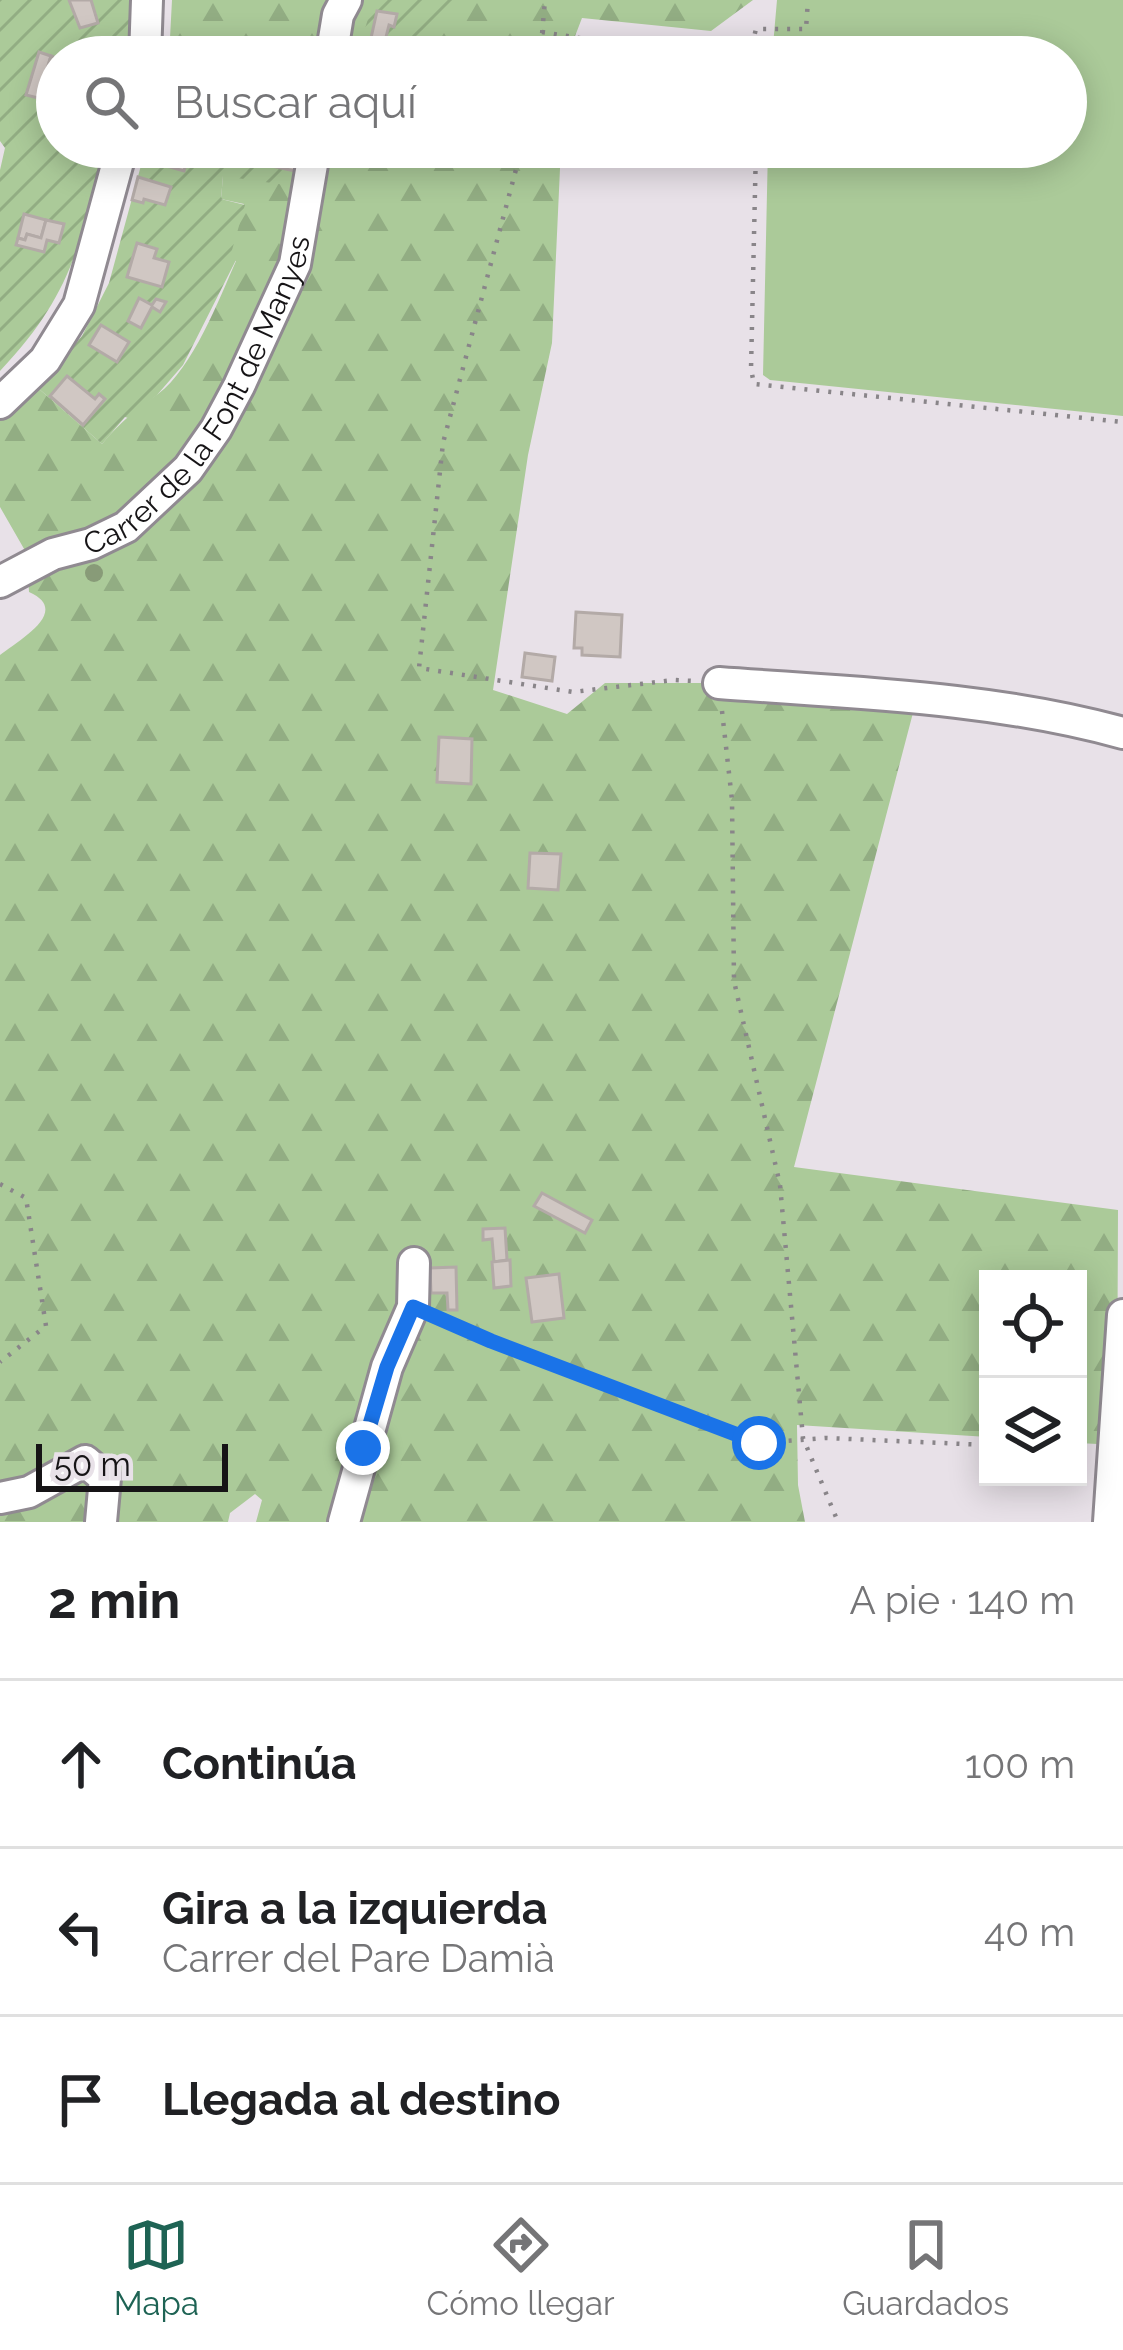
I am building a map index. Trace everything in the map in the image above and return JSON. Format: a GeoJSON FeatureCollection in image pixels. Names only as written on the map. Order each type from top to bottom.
{"type":"FeatureCollection","features":[{"type":"Feature","properties":{"kind":"street"},"geometry":{"type":"LineString","coordinates":[[146,36],[147,0]]}},
{"type":"Feature","properties":{"kind":"street"},"geometry":{"type":"LineString","coordinates":[[334,36],[346,0]]}},
{"type":"Feature","properties":{"kind":"street"},"geometry":{"type":"LineString","coordinates":[[0,403],[45,360],[80,305],[116,168]]}},
{"type":"Feature","properties":{"kind":"street","name":"Carrer de la Font de Manyes"},"geometry":{"type":"LineString","coordinates":[[0,582],[53,554],[91,544],[126,527],[188,469],[216,429],[295,264],[311,168]]}},
{"type":"Feature","properties":{"kind":"street"},"geometry":{"type":"LineString","coordinates":[[719,683],[974,704],[1123,733]]}},
{"type":"Feature","properties":{"kind":"street"},"geometry":{"type":"LineString","coordinates":[[344,1522],[387,1367],[413,1307],[414,1263]]}},
{"type":"Feature","properties":{"kind":"street"},"geometry":{"type":"LineString","coordinates":[[1109,1522],[1123,1315]]}},
{"type":"Feature","properties":{"kind":"street"},"geometry":{"type":"LineString","coordinates":[[0,1498],[29,1492],[85,1461],[105,1478],[101,1522]]}},
{"type":"Feature","properties":{"kind":"path"},"geometry":{"type":"LineString","coordinates":[[542,36],[545,0]]}},
{"type":"Feature","properties":{"kind":"path"},"geometry":{"type":"LineString","coordinates":[[755,36],[756,29],[806,29],[808,0]]}},
{"type":"Feature","properties":{"kind":"path"},"geometry":{"type":"LineString","coordinates":[[542,32],[567,36]]}},
{"type":"Feature","properties":{"kind":"path"},"geometry":{"type":"LineString","coordinates":[[516,168],[443,443],[419,668],[573,692],[674,680],[719,683],[732,800],[734,981],[780,1185],[802,1438],[838,1522]]}},
{"type":"Feature","properties":{"kind":"path"},"geometry":{"type":"LineString","coordinates":[[756,168],[754,384],[1123,422]]}},
{"type":"Feature","properties":{"kind":"path"},"geometry":{"type":"LineString","coordinates":[[0,1184],[26,1198],[46,1326],[0,1362]]}},
{"type":"Feature","properties":{"kind":"path"},"geometry":{"type":"LineString","coordinates":[[413,1307],[759,1443],[802,1438],[979,1445]]}},
{"type":"Feature","properties":{"kind":"green space"},"geometry":{"type":"Polygon","coordinates":[[[0,0],[135,0],[131,36],[36,36],[36,168],[100,168],[80,240],[58,292],[0,371],[0,170],[5,148],[0,141],[0,0]]]}},
{"type":"Feature","properties":{"kind":"green space"},"geometry":{"type":"Polygon","coordinates":[[[172,0],[753,0],[711,31],[582,18],[575,36],[170,36],[172,0]]]}},
{"type":"Feature","properties":{"kind":"green space"},"geometry":{"type":"Polygon","coordinates":[[[374,0],[457,0],[442,36],[363,36],[374,0]]]}},
{"type":"Feature","properties":{"kind":"green space"},"geometry":{"type":"Polygon","coordinates":[[[777,0],[1123,0],[1123,416],[770,380],[763,375],[768,168],[1087,168],[1087,36],[774,36],[777,0]]]}},
{"type":"Feature","properties":{"kind":"green space"},"geometry":{"type":"Polygon","coordinates":[[[140,168],[303,168],[300,187],[223,176],[221,199],[245,205],[230,257],[236,260],[183,365],[102,444],[38,388],[82,336],[109,283],[140,168]]]}},
{"type":"Feature","properties":{"kind":"green space"},"geometry":{"type":"Polygon","coordinates":[[[246,168],[560,168],[552,343],[528,455],[493,690],[567,714],[605,683],[719,683],[914,709],[794,1167],[1118,1210],[1117,1445],[1087,1443],[1087,1270],[979,1270],[979,1436],[797,1425],[798,1485],[805,1522],[256,1522],[262,1500],[255,1494],[230,1513],[228,1522],[0,1522],[0,655],[38,625],[45,608],[29,592],[27,554],[0,507],[0,418],[38,388],[102,444],[171,382],[204,332],[236,261],[229,258],[244,204],[221,199],[223,176],[246,168]]]}},
{"type":"Feature","properties":{"kind":"building"},"geometry":{"type":"Polygon","coordinates":[[[69,0],[91,0],[98,23],[80,28],[69,0]]]}},
{"type":"Feature","properties":{"kind":"building"},"geometry":{"type":"Polygon","coordinates":[[[377,11],[397,14],[386,36],[371,36],[377,11]]]}},
{"type":"Feature","properties":{"kind":"building"},"geometry":{"type":"Polygon","coordinates":[[[36,62],[36,98],[26,95],[36,62]]]}},
{"type":"Feature","properties":{"kind":"building"},"geometry":{"type":"Polygon","coordinates":[[[138,177],[171,187],[165,205],[132,200],[138,177]]]}},
{"type":"Feature","properties":{"kind":"building"},"geometry":{"type":"Polygon","coordinates":[[[24,214],[46,220],[41,238],[27,234],[25,240],[18,238],[24,214]]]}},
{"type":"Feature","properties":{"kind":"building"},"geometry":{"type":"Polygon","coordinates":[[[46,220],[64,224],[59,243],[47,240],[44,252],[16,245],[27,234],[41,238],[46,220]]]}},
{"type":"Feature","properties":{"kind":"building"},"geometry":{"type":"Polygon","coordinates":[[[137,243],[157,249],[154,258],[169,262],[162,287],[127,277],[137,243]]]}},
{"type":"Feature","properties":{"kind":"building"},"geometry":{"type":"Polygon","coordinates":[[[139,298],[152,305],[156,299],[166,302],[160,312],[152,307],[141,328],[128,321],[139,298]]]}},
{"type":"Feature","properties":{"kind":"building"},"geometry":{"type":"Polygon","coordinates":[[[101,325],[129,342],[117,362],[89,345],[101,325]]]}},
{"type":"Feature","properties":{"kind":"building"},"geometry":{"type":"Polygon","coordinates":[[[67,376],[95,399],[99,394],[105,399],[83,425],[50,396],[67,376]]]}},
{"type":"Feature","properties":{"kind":"building"},"geometry":{"type":"Polygon","coordinates":[[[576,612],[622,615],[620,657],[582,655],[582,648],[574,648],[576,612]]]}},
{"type":"Feature","properties":{"kind":"building"},"geometry":{"type":"Polygon","coordinates":[[[525,653],[555,657],[552,681],[522,677],[525,653]]]}},
{"type":"Feature","properties":{"kind":"building"},"geometry":{"type":"Polygon","coordinates":[[[439,737],[472,739],[471,784],[437,782],[439,737]]]}},
{"type":"Feature","properties":{"kind":"building"},"geometry":{"type":"Polygon","coordinates":[[[530,853],[561,854],[558,890],[528,888],[530,853]]]}},
{"type":"Feature","properties":{"kind":"building"},"geometry":{"type":"Polygon","coordinates":[[[542,1193],[592,1220],[585,1233],[534,1206],[542,1193]]]}},
{"type":"Feature","properties":{"kind":"building"},"geometry":{"type":"Polygon","coordinates":[[[505,1228],[507,1260],[494,1262],[492,1239],[483,1240],[483,1229],[505,1228]]]}},
{"type":"Feature","properties":{"kind":"building"},"geometry":{"type":"Polygon","coordinates":[[[510,1260],[511,1286],[494,1288],[492,1262],[510,1260]]]}},
{"type":"Feature","properties":{"kind":"building"},"geometry":{"type":"Polygon","coordinates":[[[456,1267],[457,1310],[448,1310],[447,1293],[431,1293],[430,1268],[456,1267]]]}},
{"type":"Feature","properties":{"kind":"building"},"geometry":{"type":"Polygon","coordinates":[[[559,1274],[564,1318],[532,1322],[526,1278],[559,1274]]]}},
{"type":"Feature","properties":{"kind":"route"},"geometry":{"type":"LineString","coordinates":[[363,1448],[387,1367],[413,1307],[759,1443]]}}]}
